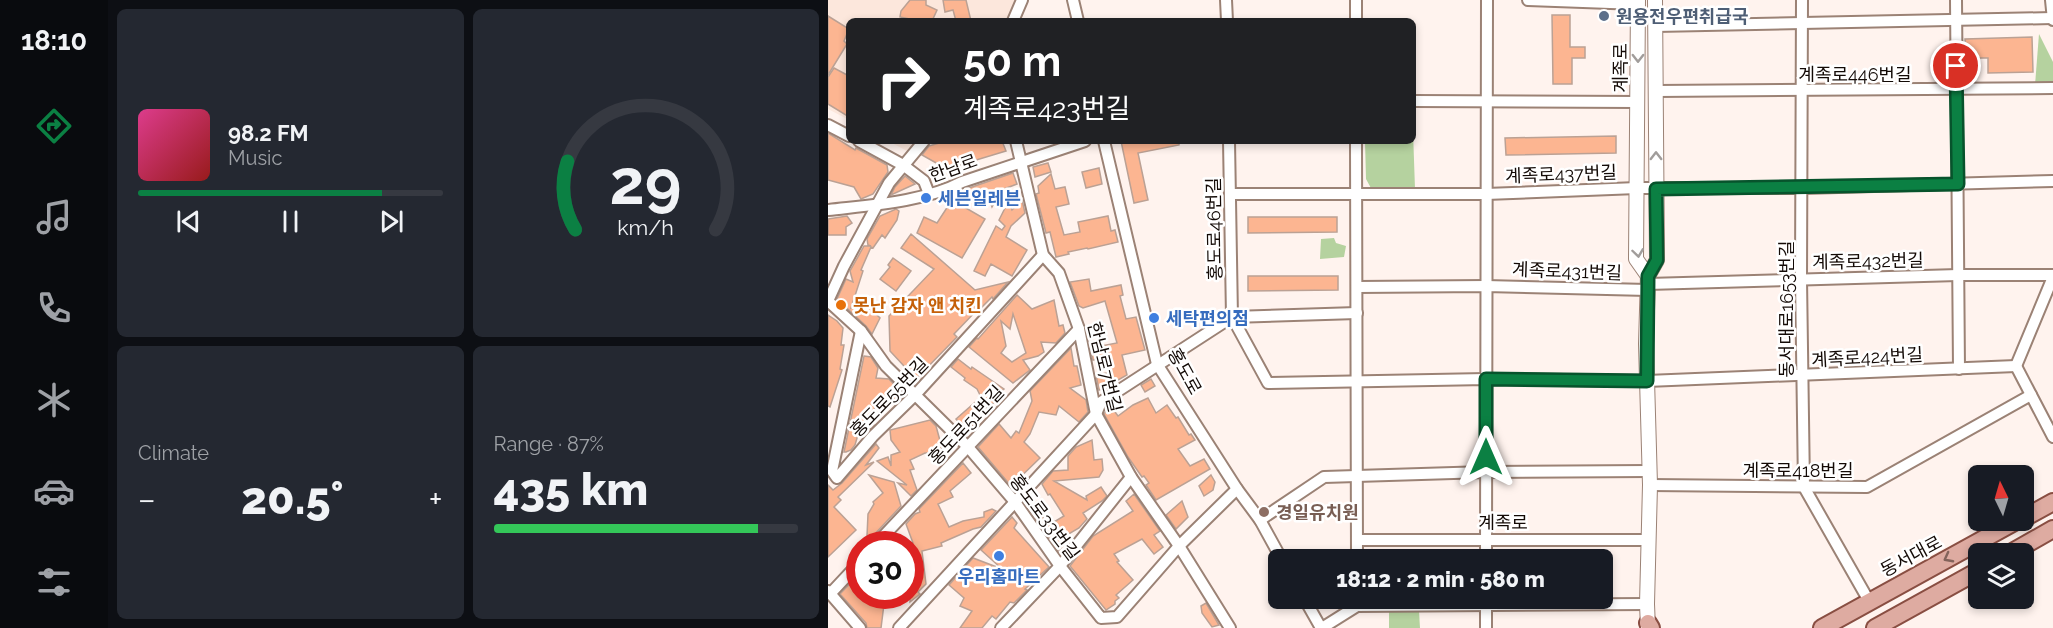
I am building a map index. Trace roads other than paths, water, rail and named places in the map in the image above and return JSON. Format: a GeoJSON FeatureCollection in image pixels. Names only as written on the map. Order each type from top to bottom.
{"type":"FeatureCollection","features":[{"type":"Feature","properties":{"kind":"main road","name":"계족로"},"geometry":{"type":"LineString","coordinates":[[1648,627],[1650,478],[1647,381],[1648,283],[1657,260],[1655,0]]}},
{"type":"Feature","properties":{"kind":"main road","name":"계족로"},"geometry":{"type":"LineString","coordinates":[[1638,2],[1636,259],[1648,283]]}},
{"type":"Feature","properties":{"kind":"main road"},"geometry":{"type":"LineString","coordinates":[[2034,512],[2053,502]]}},
{"type":"Feature","properties":{"kind":"main road"},"geometry":{"type":"LineString","coordinates":[[2028,543],[2053,529]]}},
{"type":"Feature","properties":{"kind":"main road","name":"동서대로"},"geometry":{"type":"LineString","coordinates":[[1822,628],[1998,531]]}},
{"type":"Feature","properties":{"kind":"main road"},"geometry":{"type":"LineString","coordinates":[[1875,628],[1968,576]]}},
{"type":"Feature","properties":{"kind":"street"},"geometry":{"type":"LineString","coordinates":[[1014,18],[1022,0]]}},
{"type":"Feature","properties":{"kind":"street"},"geometry":{"type":"LineString","coordinates":[[1073,0],[1077,18]]}},
{"type":"Feature","properties":{"kind":"street"},"geometry":{"type":"LineString","coordinates":[[1226,0],[1227,18]]}},
{"type":"Feature","properties":{"kind":"street"},"geometry":{"type":"LineString","coordinates":[[1356,0],[1356,18]]}},
{"type":"Feature","properties":{"kind":"street","name":"계족로437번길"},"geometry":{"type":"LineString","coordinates":[[1486,194],[1487,0]]}},
{"type":"Feature","properties":{"kind":"street"},"geometry":{"type":"LineString","coordinates":[[1528,0],[1638,2]]}},
{"type":"Feature","properties":{"kind":"street","name":"동서대로1653번길"},"geometry":{"type":"LineString","coordinates":[[1802,0],[1804,487],[1869,601]]}},
{"type":"Feature","properties":{"kind":"street"},"geometry":{"type":"LineString","coordinates":[[1956,0],[1959,369]]}},
{"type":"Feature","properties":{"kind":"street"},"geometry":{"type":"LineString","coordinates":[[1656,26],[2053,19],[2050,0]]}},
{"type":"Feature","properties":{"kind":"street","name":"계족로446번길"},"geometry":{"type":"LineString","coordinates":[[1657,91],[2053,88]]}},
{"type":"Feature","properties":{"kind":"street"},"geometry":{"type":"LineString","coordinates":[[1416,101],[1638,102]]}},
{"type":"Feature","properties":{"kind":"street"},"geometry":{"type":"LineString","coordinates":[[828,125],[846,134]]}},
{"type":"Feature","properties":{"kind":"street"},"geometry":{"type":"LineString","coordinates":[[864,144],[903,165],[924,181],[929,194]]}},
{"type":"Feature","properties":{"kind":"street"},"geometry":{"type":"LineString","coordinates":[[829,296],[889,183],[921,144]]}},
{"type":"Feature","properties":{"kind":"street","name":"한남로7번길"},"geometry":{"type":"LineString","coordinates":[[1017,144],[1044,255],[1059,273],[1079,329],[1096,414],[1131,477],[1179,546],[1230,628]]}},
{"type":"Feature","properties":{"kind":"street","name":"한남로"},"geometry":{"type":"LineString","coordinates":[[828,210],[878,205],[946,190],[962,182],[1076,144]]}},
{"type":"Feature","properties":{"kind":"street","name":"홍도로"},"geometry":{"type":"LineString","coordinates":[[1105,144],[1158,364],[1237,489],[1260,520],[1276,549]]}},
{"type":"Feature","properties":{"kind":"street","name":"홍도로46번길"},"geometry":{"type":"LineString","coordinates":[[1229,144],[1232,317]]}},
{"type":"Feature","properties":{"kind":"street"},"geometry":{"type":"LineString","coordinates":[[1356,144],[1357,549]]}},
{"type":"Feature","properties":{"kind":"street","name":"계족로437번길"},"geometry":{"type":"LineString","coordinates":[[1230,194],[1486,194],[1637,188],[1803,188],[2053,182]]}},
{"type":"Feature","properties":{"kind":"street","name":"계족로431번길"},"geometry":{"type":"LineString","coordinates":[[1486,194],[1486,286]]}},
{"type":"Feature","properties":{"kind":"street","name":"홍도로55번길"},"geometry":{"type":"LineString","coordinates":[[861,332],[832,471],[837,478],[873,436],[916,394],[1044,255]]}},
{"type":"Feature","properties":{"kind":"street","name":"계족로432번길"},"geometry":{"type":"LineString","coordinates":[[1648,283],[1958,275],[2053,276]]}},
{"type":"Feature","properties":{"kind":"street"},"geometry":{"type":"LineString","coordinates":[[2053,276],[2016,366],[2053,437]]}},
{"type":"Feature","properties":{"kind":"street","name":"계족로431번길"},"geometry":{"type":"LineString","coordinates":[[1357,287],[1648,283]]}},
{"type":"Feature","properties":{"kind":"street"},"geometry":{"type":"LineString","coordinates":[[1486,286],[1486,549]]}},
{"type":"Feature","properties":{"kind":"street","name":"홍도로33번길"},"geometry":{"type":"LineString","coordinates":[[829,296],[861,332],[886,366],[968,447],[1015,502],[1060,566],[1101,618],[1117,617],[1179,546],[1237,489]]}},
{"type":"Feature","properties":{"kind":"street"},"geometry":{"type":"LineString","coordinates":[[899,628],[1096,414],[1101,402],[1232,317],[1357,313]]}},
{"type":"Feature","properties":{"kind":"street","name":"계족로424번길"},"geometry":{"type":"LineString","coordinates":[[1232,317],[1268,383],[1486,379],[1647,381],[2016,366]]}},
{"type":"Feature","properties":{"kind":"street","name":"홍도로51번길"},"geometry":{"type":"LineString","coordinates":[[888,531],[1079,329]]}},
{"type":"Feature","properties":{"kind":"street","name":"계족로418번길"},"geometry":{"type":"LineString","coordinates":[[1260,520],[1324,477],[1486,472],[1804,487],[1867,487],[2031,395]]}},
{"type":"Feature","properties":{"kind":"street"},"geometry":{"type":"LineString","coordinates":[[1001,628],[1060,566],[1131,477]]}},
{"type":"Feature","properties":{"kind":"street","name":"계족로"},"geometry":{"type":"LineString","coordinates":[[1357,540],[1648,540]]}},
{"type":"Feature","properties":{"kind":"street"},"geometry":{"type":"LineString","coordinates":[[846,576],[829,592],[860,628]]}},
{"type":"Feature","properties":{"kind":"street"},"geometry":{"type":"LineString","coordinates":[[1613,604],[1647,604]]}},
{"type":"Feature","properties":{"kind":"street"},"geometry":{"type":"LineString","coordinates":[[1311,609],[1322,628],[1348,609]]}},
{"type":"Feature","properties":{"kind":"street"},"geometry":{"type":"LineString","coordinates":[[1486,609],[1486,628]]}},
{"type":"Feature","properties":{"kind":"place","name":"원용전우편취급국"},"geometry":{"type":"Point","coordinates":[1604,16]}},
{"type":"Feature","properties":{"kind":"place","name":"세븐일레븐"},"geometry":{"type":"Point","coordinates":[926,198]}},
{"type":"Feature","properties":{"kind":"place","name":"못난 감자 앤 치킨"},"geometry":{"type":"Point","coordinates":[841,305]}},
{"type":"Feature","properties":{"kind":"place","name":"세탁편의점"},"geometry":{"type":"Point","coordinates":[1154,318]}},
{"type":"Feature","properties":{"kind":"place","name":"경일유치원"},"geometry":{"type":"Point","coordinates":[1264,512]}},
{"type":"Feature","properties":{"kind":"place","name":"우리홈마트"},"geometry":{"type":"Point","coordinates":[999,556]}}]}
